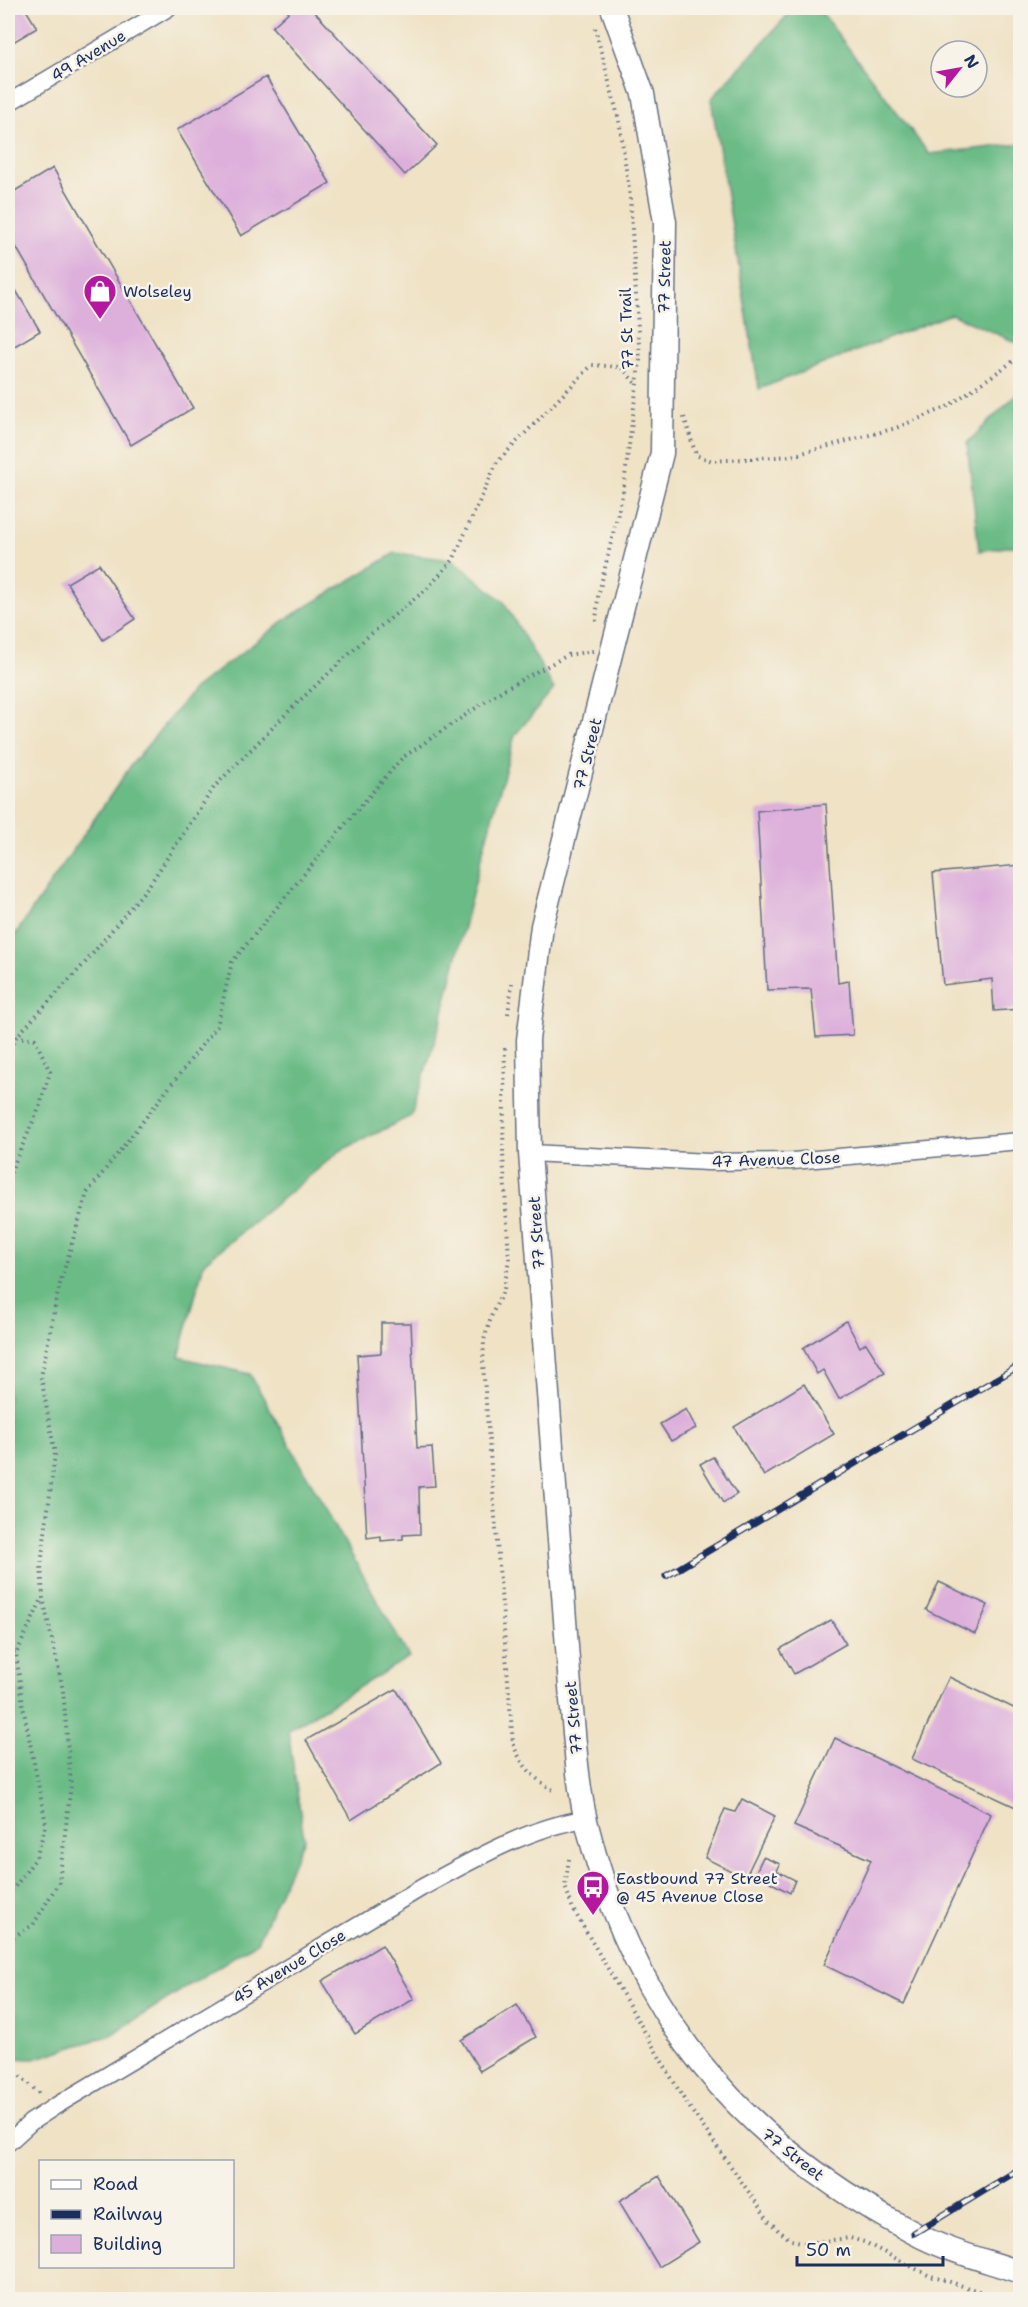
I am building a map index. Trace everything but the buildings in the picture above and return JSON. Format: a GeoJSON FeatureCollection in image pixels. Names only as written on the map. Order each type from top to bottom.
{"type":"FeatureCollection","features":[{"type":"Feature","properties":{"kind":"main road","name":"77 Street"},"geometry":{"type":"LineString","coordinates":[[612,8],[643,94],[665,222],[662,453],[543,926],[528,1040],[530,1153],[571,1700],[585,1819],[615,1918],[636,1963],[665,2014],[692,2052],[742,2111],[799,2162],[914,2233],[943,2246],[1020,2272]]}},
{"type":"Feature","properties":{"kind":"street","name":"49 Avenue"},"geometry":{"type":"LineString","coordinates":[[8,103],[168,8]]}},
{"type":"Feature","properties":{"kind":"street","name":"47 Avenue Close"},"geometry":{"type":"LineString","coordinates":[[530,1153],[708,1162],[793,1161],[1020,1141]]}},
{"type":"Feature","properties":{"kind":"street","name":"45 Avenue Close"},"geometry":{"type":"LineString","coordinates":[[8,2143],[31,2122],[54,2106],[467,1863],[561,1823],[585,1819]]}},
{"type":"Feature","properties":{"kind":"path","name":"77 St Trail"},"geometry":{"type":"LineString","coordinates":[[593,21],[618,120],[630,197],[640,360],[638,386],[635,392],[636,406],[620,508],[598,597],[597,629]]}},
{"type":"Feature","properties":{"kind":"path"},"geometry":{"type":"LineString","coordinates":[[8,1054],[16,1037],[84,964],[150,884],[215,786],[294,706],[366,638],[428,588],[453,560],[497,462],[592,365],[621,368],[663,412],[683,413],[696,454],[712,462],[791,456],[896,428],[948,407],[1020,358]]}},
{"type":"Feature","properties":{"kind":"path"},"geometry":{"type":"LineString","coordinates":[[8,1940],[33,1925],[59,1882],[71,1785],[63,1690],[43,1598],[41,1565],[55,1454],[41,1377],[59,1287],[87,1193],[217,1026],[232,963],[402,758],[504,689],[559,660],[568,656],[614,647]]}},
{"type":"Feature","properties":{"kind":"path"},"geometry":{"type":"LineString","coordinates":[[8,1178],[39,1108],[50,1072],[35,1039],[16,1037]]}},
{"type":"Feature","properties":{"kind":"path"},"geometry":{"type":"LineString","coordinates":[[8,1896],[36,1858],[46,1824],[24,1712],[16,1654],[43,1598]]}},
{"type":"Feature","properties":{"kind":"path"},"geometry":{"type":"LineString","coordinates":[[8,1651],[16,1654]]}},
{"type":"Feature","properties":{"kind":"path"},"geometry":{"type":"LineString","coordinates":[[8,2076],[20,2076],[54,2106]]}},
{"type":"Feature","properties":{"kind":"green space"},"geometry":{"type":"Polygon","coordinates":[[[794,8],[818,8],[929,154],[1020,144],[1020,344],[951,314],[759,389],[711,99],[794,8]]]}},
{"type":"Feature","properties":{"kind":"green space"},"geometry":{"type":"Polygon","coordinates":[[[1020,391],[1020,545],[979,551],[967,443],[1020,391]]]}},
{"type":"Feature","properties":{"kind":"green space"},"geometry":{"type":"Polygon","coordinates":[[[395,553],[453,560],[504,602],[554,689],[515,735],[482,854],[440,1024],[411,1116],[340,1151],[204,1263],[179,1357],[250,1374],[409,1657],[288,1730],[304,1839],[257,1942],[111,2035],[34,2059],[8,2058],[8,945],[132,764],[194,689],[286,619],[395,553]]]}},
{"type":"Feature","properties":{"kind":"railway"},"geometry":{"type":"LineString","coordinates":[[666,1576],[1020,1365]]}},
{"type":"Feature","properties":{"kind":"railway"},"geometry":{"type":"LineString","coordinates":[[914,2233],[1020,2169]]}},
{"type":"Feature","properties":{"kind":"place","name":"Wolseley"},"geometry":{"type":"Point","coordinates":[100,320]}},
{"type":"Feature","properties":{"kind":"place","name":"Eastbound 77 Street @ 45 Avenue Close"},"geometry":{"type":"Point","coordinates":[593,1916]}}]}
